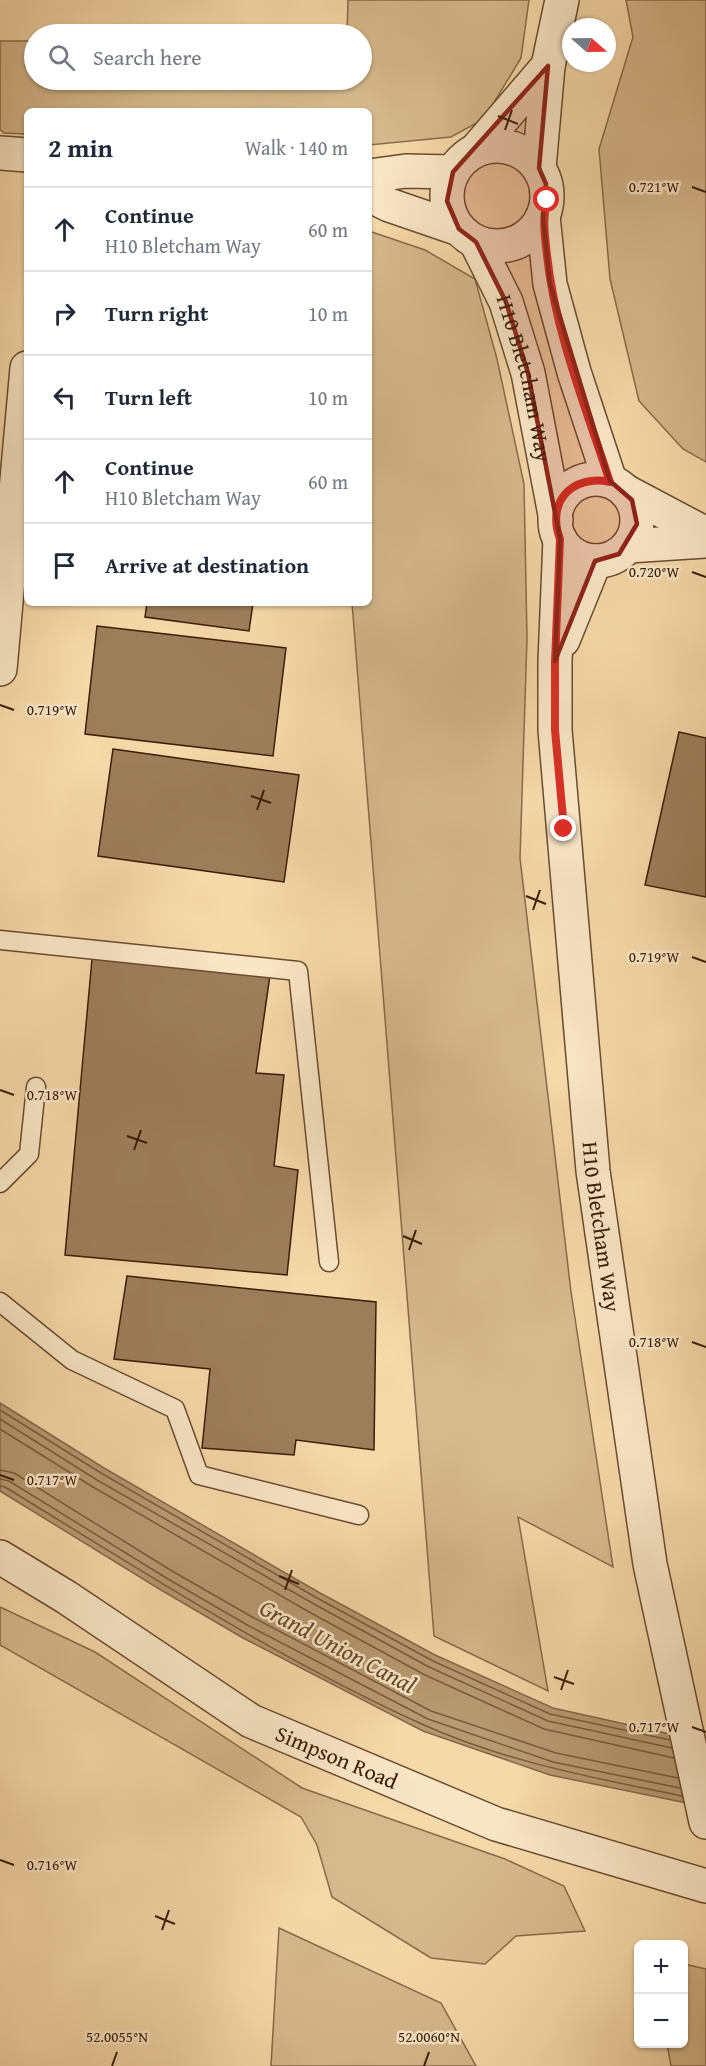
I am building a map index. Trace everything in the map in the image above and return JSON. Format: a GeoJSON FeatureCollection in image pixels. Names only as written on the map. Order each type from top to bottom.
{"type":"FeatureCollection","features":[{"type":"Feature","properties":{"kind":"street"},"geometry":{"type":"LineString","coordinates":[[539,168],[548,66],[562,0]]}},
{"type":"Feature","properties":{"kind":"street"},"geometry":{"type":"LineString","coordinates":[[468,235],[451,216],[447,201],[448,186],[465,161],[548,66]]}},
{"type":"Feature","properties":{"kind":"street"},"geometry":{"type":"LineString","coordinates":[[372,176],[465,161],[490,146],[504,146],[517,150],[530,158],[539,168],[546,184],[547,200],[543,216],[535,230],[522,240],[508,245],[492,246],[372,196]]}},
{"type":"Feature","properties":{"kind":"street"},"geometry":{"type":"LineString","coordinates":[[0,153],[24,155]]}},
{"type":"Feature","properties":{"kind":"street"},"geometry":{"type":"LineString","coordinates":[[543,216],[550,284],[574,372],[618,486],[632,500],[637,524],[628,546],[619,554],[608,560],[595,561],[585,560],[575,555],[558,529],[558,507],[564,496],[573,486],[597,479],[618,486],[706,534]]}},
{"type":"Feature","properties":{"kind":"street","name":"H10 Bletcham Way"},"geometry":{"type":"LineString","coordinates":[[468,235],[506,302],[528,373],[558,529],[555,730],[593,1171],[650,1564],[706,1822]]}},
{"type":"Feature","properties":{"kind":"street"},"geometry":{"type":"LineString","coordinates":[[0,669],[18,562],[24,433]]}},
{"type":"Feature","properties":{"kind":"street"},"geometry":{"type":"LineString","coordinates":[[628,546],[706,541]]}},
{"type":"Feature","properties":{"kind":"street","name":"H10 Bletcham Way"},"geometry":{"type":"LineString","coordinates":[[555,662],[595,561]]}},
{"type":"Feature","properties":{"kind":"street","name":"Simpson Road"},"geometry":{"type":"LineString","coordinates":[[0,1557],[66,1597],[251,1721],[496,1824],[706,1886]]}},
{"type":"Feature","properties":{"kind":"lane"},"geometry":{"type":"LineString","coordinates":[[0,940],[298,971],[329,1262]]}},
{"type":"Feature","properties":{"kind":"lane"},"geometry":{"type":"LineString","coordinates":[[0,1183],[29,1154],[36,1087]]}},
{"type":"Feature","properties":{"kind":"lane"},"geometry":{"type":"LineString","coordinates":[[0,1302],[72,1360],[174,1409],[199,1475],[359,1515]]}},
{"type":"Feature","properties":{"kind":"highlighted area"},"geometry":{"type":"Polygon","coordinates":[[[548,66],[539,168],[546,184],[543,216],[550,284],[610,481],[632,500],[637,524],[619,554],[595,561],[555,661],[560,539],[528,373],[506,302],[476,242],[459,229],[447,201],[453,172],[548,66]]]}},
{"type":"Feature","properties":{"kind":"shaded area"},"geometry":{"type":"Polygon","coordinates":[[[348,0],[529,0],[521,58],[484,119],[451,137],[372,145],[372,108],[24,108],[24,134],[4,133],[0,129],[0,41],[24,41],[24,90],[372,90],[372,24],[347,24],[348,0]]]}},
{"type":"Feature","properties":{"kind":"shaded area"},"geometry":{"type":"Polygon","coordinates":[[[626,0],[706,0],[706,462],[683,449],[639,401],[610,279],[599,149],[633,37],[626,0]]]}},
{"type":"Feature","properties":{"kind":"shaded area"},"geometry":{"type":"Polygon","coordinates":[[[372,232],[425,250],[475,279],[497,359],[524,484],[527,638],[520,858],[571,1292],[613,1567],[518,1517],[548,1691],[434,1636],[352,606],[372,606],[372,232]]]}},
{"type":"Feature","properties":{"kind":"shaded area"},"geometry":{"type":"Polygon","coordinates":[[[0,1607],[95,1652],[302,1788],[505,1859],[564,1886],[585,1931],[516,1936],[485,1964],[431,1958],[332,1897],[317,1845],[301,1817],[0,1645],[0,1607]]]}},
{"type":"Feature","properties":{"kind":"shaded area"},"geometry":{"type":"Polygon","coordinates":[[[279,1928],[441,2003],[476,2066],[271,2066],[279,1928]]]}},
{"type":"Feature","properties":{"kind":"shaded area"},"geometry":{"type":"Polygon","coordinates":[[[688,1965],[706,1969],[706,2066],[671,2066],[668,2048],[688,2048],[688,1965]]]}},
{"type":"Feature","properties":{"kind":"water","name":"Grand Union Canal"},"geometry":{"type":"Polygon","coordinates":[[[0,1403],[104,1468],[320,1593],[435,1655],[553,1708],[706,1742],[706,1807],[550,1775],[423,1731],[243,1638],[0,1491],[0,1403]]]}},
{"type":"Feature","properties":{"kind":"building"},"geometry":{"type":"Polygon","coordinates":[[[147,606],[253,606],[249,631],[145,617],[147,606]]]}},
{"type":"Feature","properties":{"kind":"building"},"geometry":{"type":"Polygon","coordinates":[[[97,626],[286,648],[273,756],[85,734],[97,626]]]}},
{"type":"Feature","properties":{"kind":"building"},"geometry":{"type":"Polygon","coordinates":[[[679,732],[706,738],[706,897],[645,885],[679,732]]]}},
{"type":"Feature","properties":{"kind":"building"},"geometry":{"type":"Polygon","coordinates":[[[113,749],[299,775],[284,882],[98,856],[113,749]]]}},
{"type":"Feature","properties":{"kind":"building"},"geometry":{"type":"Polygon","coordinates":[[[92,959],[270,975],[256,1073],[284,1075],[274,1166],[298,1170],[287,1275],[65,1255],[92,959]]]}},
{"type":"Feature","properties":{"kind":"building"},"geometry":{"type":"Polygon","coordinates":[[[127,1276],[376,1302],[374,1450],[296,1440],[294,1455],[202,1448],[210,1369],[114,1359],[127,1276]]]}},
{"type":"Feature","properties":{"kind":"route"},"geometry":{"type":"LineString","coordinates":[[547,200],[543,216],[550,284],[574,372],[610,482],[597,479],[573,486],[558,507],[556,520],[556,530],[560,539],[555,730],[564,829]]}}]}
